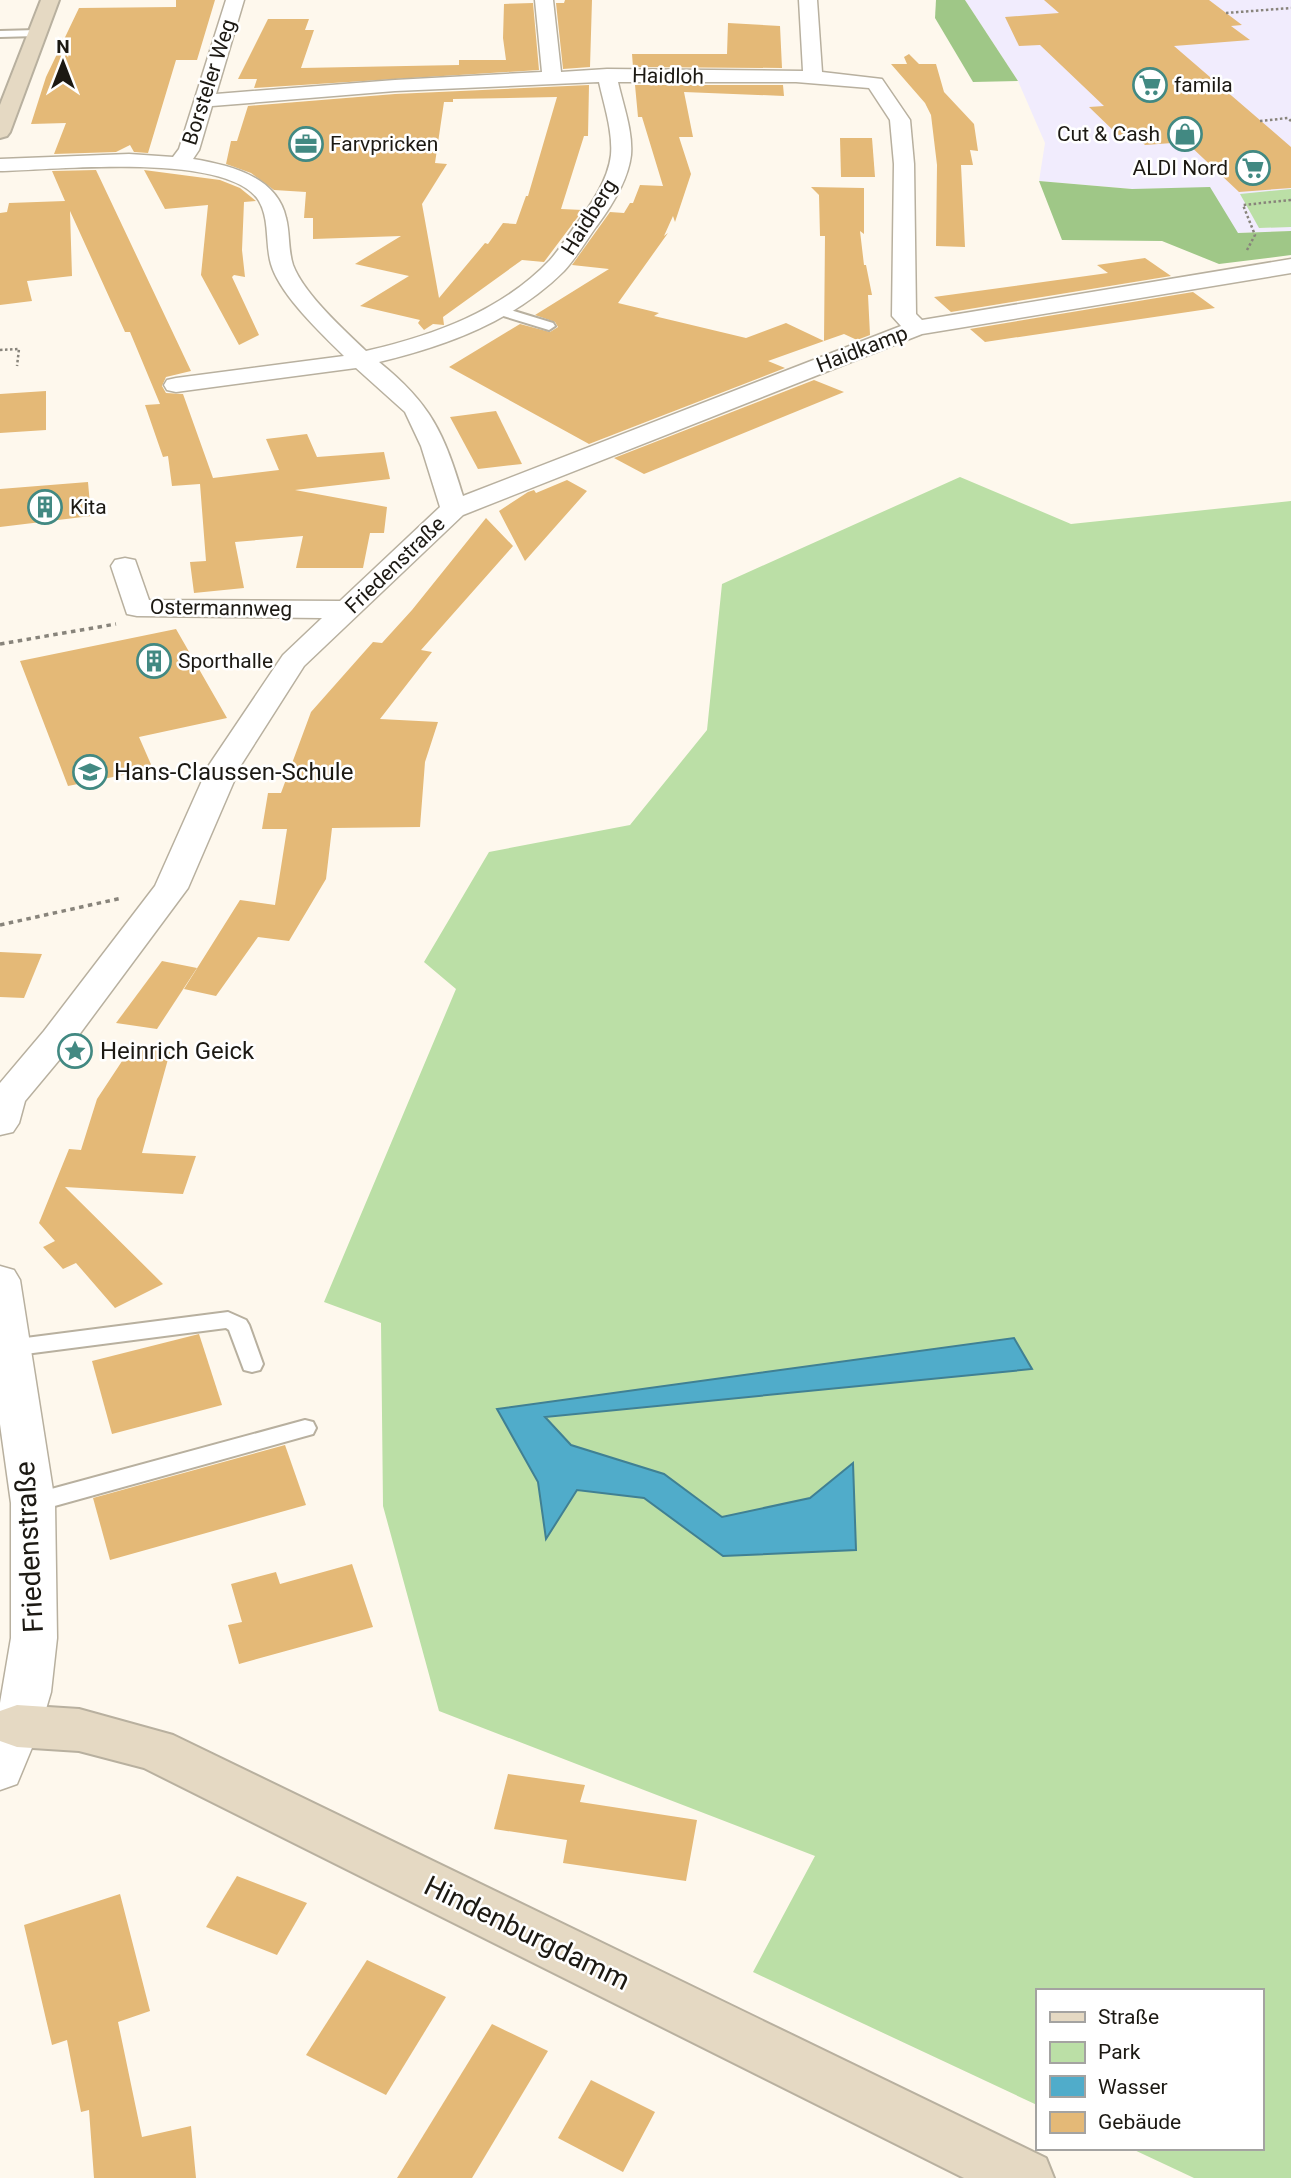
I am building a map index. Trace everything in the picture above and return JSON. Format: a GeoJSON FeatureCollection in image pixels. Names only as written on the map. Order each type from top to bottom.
{"type":"FeatureCollection","features":[{"type":"Feature","properties":{"kind":"street"},"geometry":{"type":"LineString","coordinates":[[0,132],[50,0]]}},
{"type":"Feature","properties":{"kind":"street","name":"Borsteler Weg"},"geometry":{"type":"LineString","coordinates":[[179,163],[189,150],[235,0]]}},
{"type":"Feature","properties":{"kind":"street"},"geometry":{"type":"LineString","coordinates":[[544,0],[552,76]]}},
{"type":"Feature","properties":{"kind":"street"},"geometry":{"type":"LineString","coordinates":[[808,0],[813,78]]}},
{"type":"Feature","properties":{"kind":"street","name":"Haidberg"},"geometry":{"type":"LineString","coordinates":[[364,361],[446,336],[500,311],[547,277],[577,244],[615,177],[621,152],[607,75]]}},
{"type":"Feature","properties":{"kind":"street","name":"Haidloh"},"geometry":{"type":"LineString","coordinates":[[203,101],[367,86],[552,76],[813,78],[875,83],[900,120],[904,164],[904,316],[917,328]]}},
{"type":"Feature","properties":{"kind":"street","name":"Friedenstraße"},"geometry":{"type":"LineString","coordinates":[[0,166],[179,163],[226,173],[250,182],[266,193],[274,209],[285,273],[308,304],[416,410],[439,457],[454,509],[293,660],[225,765],[171,888],[57,1039],[7,1098],[0,1122]]}},
{"type":"Feature","properties":{"kind":"street","name":"Haidkamp"},"geometry":{"type":"LineString","coordinates":[[454,509],[917,328],[1291,266]]}},
{"type":"Feature","properties":{"kind":"street"},"geometry":{"type":"LineString","coordinates":[[176,385],[364,361]]}},
{"type":"Feature","properties":{"kind":"street","name":"Ostermannweg"},"geometry":{"type":"LineString","coordinates":[[125,566],[136,608],[348,610]]}},
{"type":"Feature","properties":{"kind":"street","name":"Friedenstraße"},"geometry":{"type":"LineString","coordinates":[[0,1280],[33,1503],[34,1638],[27,1692],[9,1747]]}},
{"type":"Feature","properties":{"kind":"street","name":"Hindenburgdamm"},"geometry":{"type":"LineString","coordinates":[[9,1747],[79,1730],[155,1749],[1025,2178]]}},
{"type":"Feature","properties":{"kind":"lane"},"geometry":{"type":"LineString","coordinates":[[0,34],[37,33]]}},
{"type":"Feature","properties":{"kind":"lane"},"geometry":{"type":"LineString","coordinates":[[500,311],[549,326]]}},
{"type":"Feature","properties":{"kind":"lane"},"geometry":{"type":"LineString","coordinates":[[10,1349],[228,1320],[238,1325],[252,1364]]}},
{"type":"Feature","properties":{"kind":"lane"},"geometry":{"type":"LineString","coordinates":[[33,1503],[305,1429]]}},
{"type":"Feature","properties":{"kind":"path"},"geometry":{"type":"LineString","coordinates":[[1226,13],[1291,8]]}},
{"type":"Feature","properties":{"kind":"path"},"geometry":{"type":"LineString","coordinates":[[1261,121],[1288,118],[1291,121]]}},
{"type":"Feature","properties":{"kind":"path"},"geometry":{"type":"LineString","coordinates":[[1261,271],[1242,259],[1255,235],[1243,205],[1291,200]]}},
{"type":"Feature","properties":{"kind":"path"},"geometry":{"type":"LineString","coordinates":[[0,350],[19,349],[18,366]]}},
{"type":"Feature","properties":{"kind":"path"},"geometry":{"type":"LineString","coordinates":[[0,643],[112,626],[131,617],[136,608]]}},
{"type":"Feature","properties":{"kind":"path"},"geometry":{"type":"LineString","coordinates":[[0,925],[171,888]]}},
{"type":"Feature","properties":{"kind":"shaded area"},"geometry":{"type":"Polygon","coordinates":[[[965,0],[1291,0],[1291,231],[1237,233],[1209,188],[1132,189],[1039,181],[1045,143],[1018,81],[965,0]]]}},
{"type":"Feature","properties":{"kind":"green space"},"geometry":{"type":"Polygon","coordinates":[[[936,0],[965,0],[1018,81],[973,82],[935,18],[936,0]]]}},
{"type":"Feature","properties":{"kind":"green space"},"geometry":{"type":"Polygon","coordinates":[[[1039,181],[1132,189],[1210,187],[1238,233],[1291,231],[1291,255],[1219,264],[1162,241],[1062,240],[1039,181]]]}},
{"type":"Feature","properties":{"kind":"green space"},"geometry":{"type":"Polygon","coordinates":[[[1291,189],[1291,227],[1259,228],[1240,194],[1291,189]]]}},
{"type":"Feature","properties":{"kind":"green space"},"geometry":{"type":"Polygon","coordinates":[[[960,477],[1071,524],[1291,501],[1291,2178],[1194,2178],[1134,2150],[1263,2150],[1263,1989],[1036,1989],[1036,2105],[753,1972],[815,1856],[439,1711],[383,1506],[381,1323],[324,1302],[456,989],[424,962],[489,852],[630,825],[707,730],[722,584],[960,477]]]}},
{"type":"Feature","properties":{"kind":"water"},"geometry":{"type":"Polygon","coordinates":[[[1014,1338],[1032,1369],[545,1417],[571,1445],[664,1474],[722,1517],[810,1498],[853,1463],[856,1550],[723,1556],[644,1498],[577,1490],[546,1539],[538,1482],[497,1409],[1014,1338]]]}},
{"type":"Feature","properties":{"kind":"building"},"geometry":{"type":"Polygon","coordinates":[[[176,0],[215,0],[197,60],[176,60],[148,153],[134,152],[130,145],[116,152],[54,154],[66,123],[31,124],[46,77],[79,8],[176,7],[176,0]]]}},
{"type":"Feature","properties":{"kind":"building"},"geometry":{"type":"Polygon","coordinates":[[[565,0],[592,0],[590,67],[563,69],[556,3],[564,3],[565,0]]]}},
{"type":"Feature","properties":{"kind":"building"},"geometry":{"type":"Polygon","coordinates":[[[1044,0],[1209,0],[1242,25],[1231,26],[1250,40],[1174,46],[1291,147],[1291,188],[1239,192],[1186,142],[1145,145],[1134,134],[1118,135],[1089,107],[1104,106],[1040,45],[1019,46],[1005,17],[1059,13],[1044,0]]]}},
{"type":"Feature","properties":{"kind":"building"},"geometry":{"type":"Polygon","coordinates":[[[533,3],[539,70],[254,88],[257,79],[238,79],[268,19],[309,19],[305,30],[314,30],[301,68],[459,65],[459,60],[506,60],[503,38],[504,4],[533,3]]]}},
{"type":"Feature","properties":{"kind":"building"},"geometry":{"type":"Polygon","coordinates":[[[728,23],[780,26],[782,68],[633,67],[632,54],[727,54],[728,23]]]}},
{"type":"Feature","properties":{"kind":"building"},"geometry":{"type":"Polygon","coordinates":[[[909,54],[919,64],[936,64],[944,92],[974,124],[978,151],[970,150],[973,165],[961,165],[965,247],[936,246],[937,165],[931,115],[925,103],[891,64],[907,64],[904,57],[909,54]]]}},
{"type":"Feature","properties":{"kind":"building"},"geometry":{"type":"Polygon","coordinates":[[[589,85],[588,136],[584,136],[561,209],[583,210],[544,262],[522,260],[443,317],[444,325],[433,324],[424,330],[418,323],[420,320],[360,306],[409,276],[355,264],[401,236],[313,239],[313,218],[304,218],[306,192],[274,190],[251,173],[226,164],[231,141],[237,141],[248,106],[395,94],[589,85]],[[557,97],[453,99],[453,102],[444,102],[435,163],[447,164],[422,204],[439,298],[485,243],[488,244],[503,223],[516,224],[528,196],[557,97]]]}},
{"type":"Feature","properties":{"kind":"building"},"geometry":{"type":"Polygon","coordinates":[[[635,85],[783,85],[784,96],[684,92],[693,137],[679,137],[691,174],[675,222],[673,216],[664,236],[668,233],[618,303],[659,313],[654,316],[746,338],[786,323],[824,341],[768,361],[785,368],[589,444],[449,367],[520,324],[550,332],[558,327],[555,322],[535,315],[609,269],[572,265],[610,212],[624,213],[630,203],[633,203],[640,185],[663,186],[642,117],[638,117],[635,85]]]}},
{"type":"Feature","properties":{"kind":"building"},"geometry":{"type":"Polygon","coordinates":[[[840,138],[872,138],[875,177],[841,177],[840,138]]]}},
{"type":"Feature","properties":{"kind":"building"},"geometry":{"type":"Polygon","coordinates":[[[96,170],[191,371],[166,377],[162,386],[166,393],[183,394],[213,478],[279,470],[266,439],[307,434],[317,457],[384,452],[390,479],[295,490],[387,507],[384,533],[370,533],[363,568],[296,568],[303,536],[235,542],[244,588],[194,593],[190,562],[206,561],[200,484],[172,486],[168,456],[163,457],[145,405],[160,404],[130,332],[125,332],[70,211],[72,276],[27,281],[32,301],[0,305],[0,213],[7,212],[9,203],[65,201],[52,171],[96,170]]]}},
{"type":"Feature","properties":{"kind":"building"},"geometry":{"type":"Polygon","coordinates":[[[144,170],[220,180],[240,188],[256,201],[244,202],[242,250],[245,277],[232,277],[259,335],[239,345],[201,275],[208,205],[165,209],[144,170]]]}},
{"type":"Feature","properties":{"kind":"building"},"geometry":{"type":"Polygon","coordinates":[[[811,187],[864,188],[864,234],[860,231],[864,265],[872,295],[868,295],[870,335],[857,340],[844,334],[824,341],[825,236],[820,236],[819,195],[811,187]]]}},
{"type":"Feature","properties":{"kind":"building"},"geometry":{"type":"Polygon","coordinates":[[[1145,258],[1171,276],[951,312],[934,297],[1108,273],[1097,265],[1145,258]]]}},
{"type":"Feature","properties":{"kind":"building"},"geometry":{"type":"Polygon","coordinates":[[[1193,292],[1215,308],[985,342],[970,329],[1193,292]]]}},
{"type":"Feature","properties":{"kind":"building"},"geometry":{"type":"Polygon","coordinates":[[[814,380],[844,392],[644,474],[614,458],[814,380]]]}},
{"type":"Feature","properties":{"kind":"building"},"geometry":{"type":"Polygon","coordinates":[[[46,391],[46,430],[0,433],[0,394],[46,391]]]}},
{"type":"Feature","properties":{"kind":"building"},"geometry":{"type":"Polygon","coordinates":[[[496,411],[522,464],[478,469],[450,417],[496,411]]]}},
{"type":"Feature","properties":{"kind":"building"},"geometry":{"type":"Polygon","coordinates":[[[567,480],[587,491],[525,561],[499,511],[528,492],[534,490],[536,493],[567,480]]]}},
{"type":"Feature","properties":{"kind":"building","name":"Kita"},"geometry":{"type":"Polygon","coordinates":[[[88,482],[91,516],[0,527],[0,489],[88,482]]]}},
{"type":"Feature","properties":{"kind":"building"},"geometry":{"type":"Polygon","coordinates":[[[486,518],[513,546],[421,650],[432,652],[380,719],[438,722],[425,762],[420,827],[332,828],[326,879],[289,941],[258,937],[216,996],[184,989],[240,900],[275,905],[287,829],[262,829],[268,793],[281,793],[311,712],[373,642],[382,643],[412,610],[486,518]]]}},
{"type":"Feature","properties":{"kind":"building"},"geometry":{"type":"Polygon","coordinates":[[[176,629],[227,718],[139,737],[153,769],[68,786],[20,661],[176,629]]]}},
{"type":"Feature","properties":{"kind":"building"},"geometry":{"type":"Polygon","coordinates":[[[0,952],[42,954],[24,998],[0,997],[0,952]]]}},
{"type":"Feature","properties":{"kind":"building"},"geometry":{"type":"Polygon","coordinates":[[[162,961],[197,968],[157,1029],[116,1023],[162,961]]]}},
{"type":"Feature","properties":{"kind":"building"},"geometry":{"type":"Polygon","coordinates":[[[132,1046],[170,1052],[142,1153],[196,1156],[183,1194],[65,1187],[163,1284],[115,1308],[76,1263],[63,1269],[43,1247],[55,1241],[39,1223],[69,1149],[81,1150],[97,1099],[132,1046]]]}},
{"type":"Feature","properties":{"kind":"building"},"geometry":{"type":"Polygon","coordinates":[[[199,1334],[222,1405],[112,1434],[92,1361],[199,1334]]]}},
{"type":"Feature","properties":{"kind":"building"},"geometry":{"type":"Polygon","coordinates":[[[285,1445],[306,1505],[110,1560],[93,1498],[285,1445]]]}},
{"type":"Feature","properties":{"kind":"building"},"geometry":{"type":"Polygon","coordinates":[[[352,1564],[373,1627],[239,1664],[228,1625],[242,1622],[231,1584],[276,1572],[280,1584],[352,1564]]]}},
{"type":"Feature","properties":{"kind":"building"},"geometry":{"type":"Polygon","coordinates":[[[508,1774],[585,1785],[580,1802],[697,1820],[686,1881],[563,1863],[567,1840],[494,1829],[508,1774]]]}},
{"type":"Feature","properties":{"kind":"building"},"geometry":{"type":"Polygon","coordinates":[[[237,1876],[307,1903],[277,1955],[206,1927],[237,1876]]]}},
{"type":"Feature","properties":{"kind":"building"},"geometry":{"type":"Polygon","coordinates":[[[120,1894],[150,2011],[118,2022],[142,2137],[191,2126],[196,2178],[94,2178],[89,2110],[81,2112],[67,2040],[52,2045],[24,1925],[120,1894]]]}},
{"type":"Feature","properties":{"kind":"building"},"geometry":{"type":"Polygon","coordinates":[[[367,1960],[446,1997],[386,2095],[306,2055],[367,1960]]]}},
{"type":"Feature","properties":{"kind":"building"},"geometry":{"type":"Polygon","coordinates":[[[492,2024],[548,2051],[472,2178],[397,2178],[492,2024]]]}},
{"type":"Feature","properties":{"kind":"building"},"geometry":{"type":"Polygon","coordinates":[[[591,2080],[655,2112],[623,2172],[558,2138],[591,2080]]]}},
{"type":"Feature","properties":{"kind":"place","name":"famila"},"geometry":{"type":"Point","coordinates":[1150,85]}},
{"type":"Feature","properties":{"kind":"place","name":"Cut & Cash"},"geometry":{"type":"Point","coordinates":[1185,134]}},
{"type":"Feature","properties":{"kind":"place","name":"Farvpricken"},"geometry":{"type":"Point","coordinates":[306,144]}},
{"type":"Feature","properties":{"kind":"place","name":"ALDI Nord"},"geometry":{"type":"Point","coordinates":[1253,168]}},
{"type":"Feature","properties":{"kind":"place","name":"Kita"},"geometry":{"type":"Point","coordinates":[45,507]}},
{"type":"Feature","properties":{"kind":"place","name":"Sporthalle"},"geometry":{"type":"Point","coordinates":[154,661]}},
{"type":"Feature","properties":{"kind":"place","name":"Hans-Claussen-Schule"},"geometry":{"type":"Point","coordinates":[90,772]}},
{"type":"Feature","properties":{"kind":"place","name":"Heinrich Geick"},"geometry":{"type":"Point","coordinates":[75,1051]}}]}
